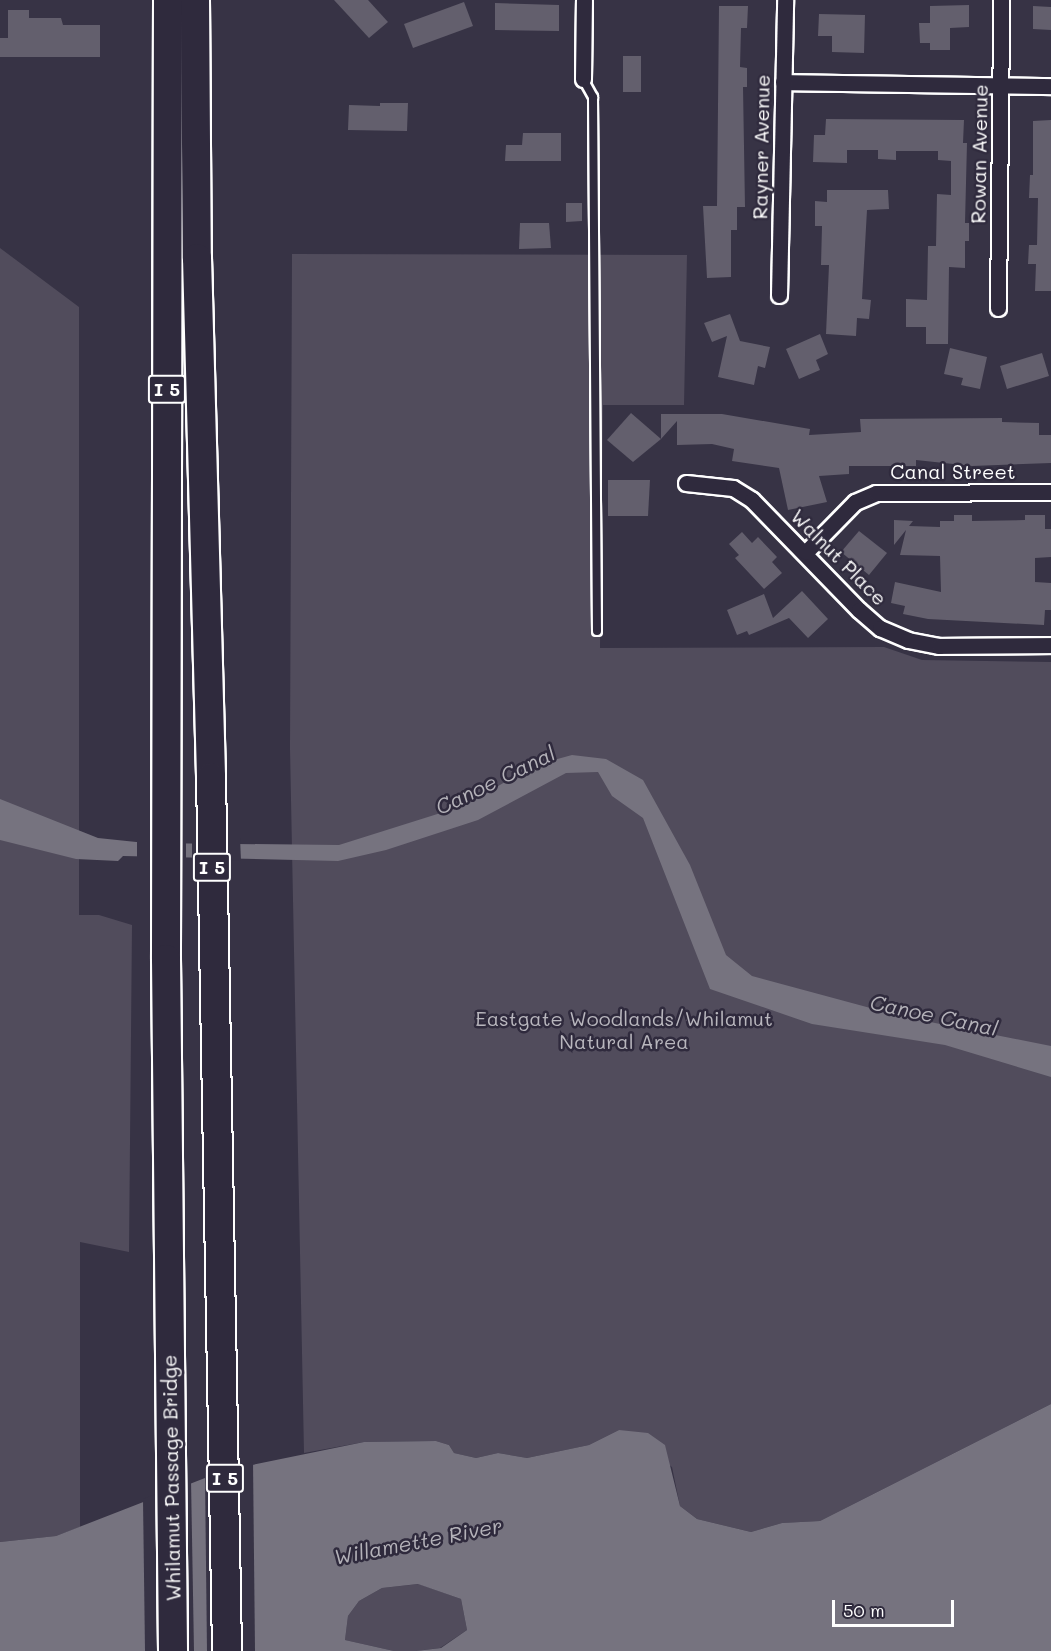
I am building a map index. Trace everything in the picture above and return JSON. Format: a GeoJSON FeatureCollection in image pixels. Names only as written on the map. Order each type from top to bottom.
{"type":"FeatureCollection","features":[{"type":"Feature","properties":{"kind":"highway","name":"Whilamut Passage Bridge"},"geometry":{"type":"LineString","coordinates":[[168,0],[166,959],[173,1651]]}},
{"type":"Feature","properties":{"kind":"highway","name":"I 5"},"geometry":{"type":"LineString","coordinates":[[195,0],[197,258],[211,777],[227,1651]]}},
{"type":"Feature","properties":{"kind":"street"},"geometry":{"type":"LineString","coordinates":[[583,79],[584,0]]}},
{"type":"Feature","properties":{"kind":"street","name":"Rayner Avenue"},"geometry":{"type":"LineString","coordinates":[[779,295],[785,0]]}},
{"type":"Feature","properties":{"kind":"street","name":"Rowan Avenue"},"geometry":{"type":"LineString","coordinates":[[998,308],[1001,0]]}},
{"type":"Feature","properties":{"kind":"street"},"geometry":{"type":"LineString","coordinates":[[783,82],[1051,86]]}},
{"type":"Feature","properties":{"kind":"street","name":"Walnut Place"},"geometry":{"type":"LineString","coordinates":[[686,483],[733,488],[752,500],[880,628],[908,640],[939,646],[1051,645]]}},
{"type":"Feature","properties":{"kind":"street","name":"Canal Street"},"geometry":{"type":"LineString","coordinates":[[806,552],[855,502],[876,493],[1051,492]]}},
{"type":"Feature","properties":{"kind":"lane"},"geometry":{"type":"LineString","coordinates":[[583,79],[593,97],[594,120],[597,630]]}},
{"type":"Feature","properties":{"kind":"green space"},"geometry":{"type":"Polygon","coordinates":[[[0,248],[79,307],[79,915],[99,915],[132,925],[129,1252],[80,1242],[80,1527],[56,1536],[0,1542],[0,248]]]}},
{"type":"Feature","properties":{"kind":"green space","name":"Eastgate Woodlands/Whilamut Natural Area"},"geometry":{"type":"Polygon","coordinates":[[[292,254],[687,255],[684,405],[603,405],[600,648],[884,647],[922,660],[1051,662],[1051,1404],[820,1521],[782,1523],[751,1532],[697,1519],[680,1506],[672,1467],[619,1430],[589,1445],[527,1458],[498,1453],[476,1458],[454,1453],[449,1445],[436,1441],[364,1442],[304,1453],[290,749],[292,254]]]}},
{"type":"Feature","properties":{"kind":"green space"},"geometry":{"type":"Polygon","coordinates":[[[419,1584],[461,1599],[467,1630],[440,1648],[416,1651],[394,1651],[345,1640],[348,1616],[359,1601],[382,1588],[419,1584]]]}},
{"type":"Feature","properties":{"kind":"water"},"geometry":{"type":"Polygon","coordinates":[[[572,755],[606,759],[643,780],[690,865],[726,955],[752,976],[900,1016],[1051,1046],[1051,1077],[945,1045],[812,1024],[710,989],[643,818],[612,796],[598,772],[566,773],[478,820],[386,850],[338,861],[123,856],[118,861],[76,859],[0,840],[0,799],[98,838],[146,843],[339,845],[466,805],[532,766],[572,755]]]}},
{"type":"Feature","properties":{"kind":"water","name":"Willamette River"},"geometry":{"type":"Polygon","coordinates":[[[1051,1404],[1051,1651],[416,1651],[441,1648],[467,1630],[461,1599],[418,1584],[382,1588],[359,1601],[348,1616],[345,1640],[394,1651],[0,1651],[0,1542],[56,1536],[223,1471],[364,1442],[436,1441],[449,1445],[454,1453],[476,1458],[498,1453],[527,1458],[589,1445],[619,1430],[648,1433],[665,1445],[680,1506],[697,1519],[751,1532],[782,1523],[820,1521],[1051,1404]]]}},
{"type":"Feature","properties":{"kind":"pier"},"geometry":{"type":"Polygon","coordinates":[[[192,838],[240,838],[241,861],[192,860],[192,838]]]}},
{"type":"Feature","properties":{"kind":"pier"},"geometry":{"type":"Polygon","coordinates":[[[137,839],[186,839],[186,860],[137,860],[137,839]]]}},
{"type":"Feature","properties":{"kind":"pier"},"geometry":{"type":"Polygon","coordinates":[[[253,1462],[255,1651],[207,1651],[205,1475],[253,1462]]]}},
{"type":"Feature","properties":{"kind":"pier"},"geometry":{"type":"Polygon","coordinates":[[[191,1480],[194,1651],[145,1651],[143,1499],[191,1480]]]}},
{"type":"Feature","properties":{"kind":"building"},"geometry":{"type":"Polygon","coordinates":[[[334,0],[368,0],[388,22],[369,38],[334,0]]]}},
{"type":"Feature","properties":{"kind":"building"},"geometry":{"type":"Polygon","coordinates":[[[464,2],[473,26],[413,48],[404,24],[464,2]]]}},
{"type":"Feature","properties":{"kind":"building"},"geometry":{"type":"Polygon","coordinates":[[[495,3],[559,5],[559,31],[495,30],[495,3]]]}},
{"type":"Feature","properties":{"kind":"building"},"geometry":{"type":"Polygon","coordinates":[[[969,5],[969,27],[950,28],[950,50],[930,50],[930,43],[920,43],[919,23],[930,23],[930,6],[969,5]]]}},
{"type":"Feature","properties":{"kind":"building"},"geometry":{"type":"Polygon","coordinates":[[[719,6],[748,6],[747,28],[741,28],[740,67],[747,68],[747,87],[743,87],[745,207],[737,207],[737,230],[731,230],[731,277],[707,278],[703,206],[717,206],[719,6]]]}},
{"type":"Feature","properties":{"kind":"building"},"geometry":{"type":"Polygon","coordinates":[[[1033,6],[1051,7],[1051,30],[1033,29],[1033,6]]]}},
{"type":"Feature","properties":{"kind":"building"},"geometry":{"type":"Polygon","coordinates":[[[8,10],[29,10],[29,18],[61,18],[63,25],[100,25],[100,57],[0,57],[0,38],[8,38],[8,10]]]}},
{"type":"Feature","properties":{"kind":"building"},"geometry":{"type":"Polygon","coordinates":[[[819,14],[865,15],[864,53],[832,52],[832,36],[818,36],[819,14]]]}},
{"type":"Feature","properties":{"kind":"building"},"geometry":{"type":"Polygon","coordinates":[[[623,56],[641,56],[641,92],[623,92],[623,56]]]}},
{"type":"Feature","properties":{"kind":"building"},"geometry":{"type":"Polygon","coordinates":[[[380,103],[408,103],[407,131],[348,130],[349,105],[380,106],[380,103]]]}},
{"type":"Feature","properties":{"kind":"building"},"geometry":{"type":"Polygon","coordinates":[[[826,119],[964,120],[963,143],[967,143],[965,223],[969,223],[969,241],[965,241],[965,268],[949,267],[948,344],[926,344],[926,327],[906,327],[906,299],[927,300],[928,246],[936,246],[937,194],[951,195],[951,161],[938,160],[938,151],[896,151],[896,160],[878,159],[878,150],[847,150],[847,163],[813,162],[814,135],[825,135],[826,119]]]}},
{"type":"Feature","properties":{"kind":"building"},"geometry":{"type":"Polygon","coordinates":[[[1051,120],[1051,291],[1035,291],[1036,264],[1028,264],[1029,245],[1037,245],[1038,198],[1029,198],[1030,175],[1033,175],[1033,121],[1051,120]]]}},
{"type":"Feature","properties":{"kind":"building"},"geometry":{"type":"Polygon","coordinates":[[[523,133],[561,133],[561,161],[505,161],[506,145],[522,145],[523,133]]]}},
{"type":"Feature","properties":{"kind":"building"},"geometry":{"type":"Polygon","coordinates":[[[827,190],[888,190],[889,209],[867,210],[862,299],[871,300],[869,319],[857,318],[856,336],[826,334],[829,265],[821,265],[822,226],[815,226],[815,201],[827,202],[827,190]]]}},
{"type":"Feature","properties":{"kind":"building"},"geometry":{"type":"Polygon","coordinates":[[[566,203],[582,203],[582,221],[566,222],[566,203]]]}},
{"type":"Feature","properties":{"kind":"building"},"geometry":{"type":"Polygon","coordinates":[[[520,223],[549,223],[551,248],[519,249],[520,223]]]}},
{"type":"Feature","properties":{"kind":"building"},"geometry":{"type":"Polygon","coordinates":[[[730,314],[740,341],[770,347],[765,368],[758,366],[754,385],[718,377],[727,336],[712,342],[704,323],[730,314]]]}},
{"type":"Feature","properties":{"kind":"building"},"geometry":{"type":"Polygon","coordinates":[[[820,334],[828,354],[816,360],[820,370],[799,379],[786,349],[820,334]]]}},
{"type":"Feature","properties":{"kind":"building"},"geometry":{"type":"Polygon","coordinates":[[[950,348],[987,357],[980,389],[961,385],[963,378],[944,374],[950,348]]]}},
{"type":"Feature","properties":{"kind":"building"},"geometry":{"type":"Polygon","coordinates":[[[1042,353],[1049,376],[1007,389],[1000,366],[1042,353]]]}},
{"type":"Feature","properties":{"kind":"building"},"geometry":{"type":"Polygon","coordinates":[[[631,413],[661,439],[633,462],[607,440],[631,413]]]}},
{"type":"Feature","properties":{"kind":"building"},"geometry":{"type":"Polygon","coordinates":[[[661,414],[722,414],[810,429],[809,435],[861,432],[860,419],[1002,418],[1002,422],[1039,423],[1039,435],[1051,435],[1051,463],[972,466],[916,460],[916,466],[849,466],[849,474],[819,476],[827,502],[788,510],[779,468],[732,461],[734,449],[712,444],[677,445],[677,421],[661,439],[661,414]]]}},
{"type":"Feature","properties":{"kind":"building"},"geometry":{"type":"Polygon","coordinates":[[[608,480],[650,480],[648,516],[608,516],[608,480]]]}},
{"type":"Feature","properties":{"kind":"building"},"geometry":{"type":"Polygon","coordinates":[[[954,515],[972,515],[972,521],[1025,520],[1025,515],[1045,515],[1045,529],[1051,529],[1051,557],[1035,558],[1035,582],[1051,583],[1051,610],[1045,610],[1044,625],[928,619],[903,614],[905,606],[891,603],[895,582],[941,592],[940,556],[900,555],[906,530],[894,545],[894,520],[913,521],[909,526],[940,527],[940,521],[954,521],[954,515]]]}},
{"type":"Feature","properties":{"kind":"building"},"geometry":{"type":"Polygon","coordinates":[[[859,531],[887,553],[869,575],[841,552],[859,531]]]}},
{"type":"Feature","properties":{"kind":"building"},"geometry":{"type":"Polygon","coordinates":[[[742,532],[752,543],[758,537],[777,557],[772,562],[782,573],[764,589],[735,558],[739,555],[729,544],[742,532]]]}},
{"type":"Feature","properties":{"kind":"building"},"geometry":{"type":"Polygon","coordinates":[[[802,591],[828,619],[808,638],[789,618],[749,635],[747,631],[737,635],[727,610],[764,594],[773,618],[802,591]]]}},
{"type":"Feature","properties":{"kind":"water label","name":"Canoe Canal"},"geometry":{"type":"Point","coordinates":[495,780]}},
{"type":"Feature","properties":{"kind":"water label","name":"Canoe Canal"},"geometry":{"type":"Point","coordinates":[934,1015]}}]}
